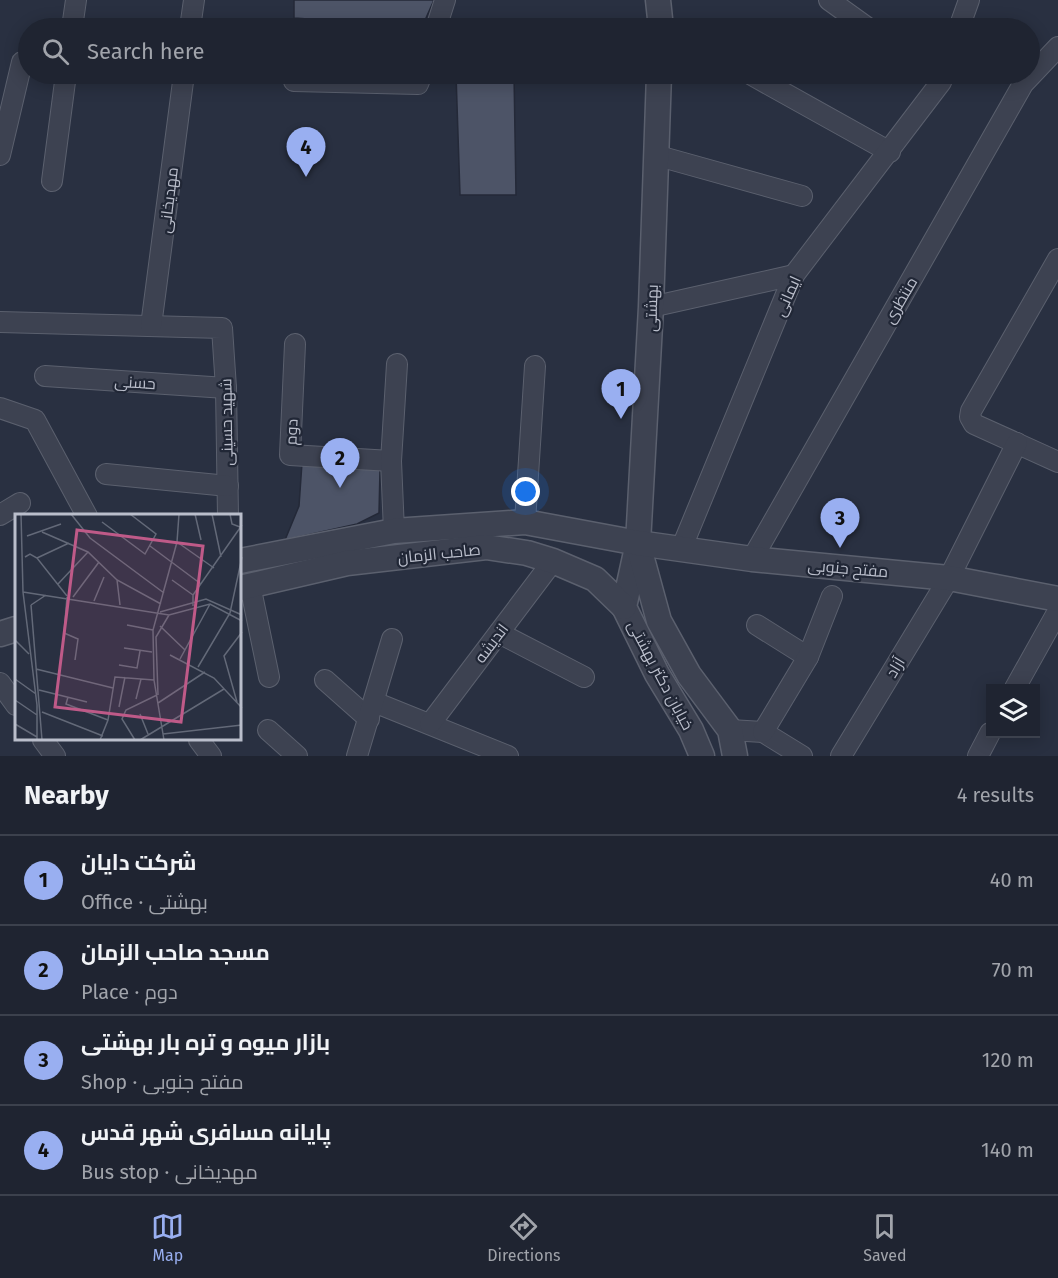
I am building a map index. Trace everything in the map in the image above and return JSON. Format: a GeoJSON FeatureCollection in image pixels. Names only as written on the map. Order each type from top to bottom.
{"type":"FeatureCollection","features":[{"type":"Feature","properties":{"kind":"street"},"geometry":{"type":"LineString","coordinates":[[73,18],[76,0]]}},
{"type":"Feature","properties":{"kind":"street"},"geometry":{"type":"LineString","coordinates":[[191,18],[194,0]]}},
{"type":"Feature","properties":{"kind":"street"},"geometry":{"type":"LineString","coordinates":[[439,18],[445,0]]}},
{"type":"Feature","properties":{"kind":"street"},"geometry":{"type":"LineString","coordinates":[[830,0],[854,18]]}},
{"type":"Feature","properties":{"kind":"street"},"geometry":{"type":"LineString","coordinates":[[963,18],[969,0]]}},
{"type":"Feature","properties":{"kind":"street","name":"منتظری"},"geometry":{"type":"LineString","coordinates":[[1040,66],[1058,47]]}},
{"type":"Feature","properties":{"kind":"street"},"geometry":{"type":"LineString","coordinates":[[0,155],[18,79]]}},
{"type":"Feature","properties":{"kind":"street"},"geometry":{"type":"LineString","coordinates":[[52,181],[65,84]]}},
{"type":"Feature","properties":{"kind":"street","name":"مهدیخانی"},"geometry":{"type":"LineString","coordinates":[[151,326],[183,84]]}},
{"type":"Feature","properties":{"kind":"street","name":"بهشتی"},"geometry":{"type":"LineString","coordinates":[[638,543],[651,307],[659,84]]}},
{"type":"Feature","properties":{"kind":"street"},"geometry":{"type":"LineString","coordinates":[[768,84],[890,152]]}},
{"type":"Feature","properties":{"kind":"street","name":"ایمانی"},"geometry":{"type":"LineString","coordinates":[[682,547],[794,275],[890,152],[933,84]]}},
{"type":"Feature","properties":{"kind":"street","name":"منتظری"},"geometry":{"type":"LineString","coordinates":[[752,560],[1023,84]]}},
{"type":"Feature","properties":{"kind":"street"},"geometry":{"type":"LineString","coordinates":[[655,155],[802,196]]}},
{"type":"Feature","properties":{"kind":"street"},"geometry":{"type":"LineString","coordinates":[[1058,259],[971,411],[970,417],[974,424],[1058,462]]}},
{"type":"Feature","properties":{"kind":"street"},"geometry":{"type":"LineString","coordinates":[[651,307],[794,275]]}},
{"type":"Feature","properties":{"kind":"street"},"geometry":{"type":"LineString","coordinates":[[0,322],[151,326]]}},
{"type":"Feature","properties":{"kind":"street","name":"شهید حسینی"},"geometry":{"type":"LineString","coordinates":[[151,326],[222,328],[226,388],[228,514]]}},
{"type":"Feature","properties":{"kind":"street","name":"دوم"},"geometry":{"type":"LineString","coordinates":[[295,344],[290,455],[391,461]]}},
{"type":"Feature","properties":{"kind":"street"},"geometry":{"type":"LineString","coordinates":[[394,531],[391,461],[397,364]]}},
{"type":"Feature","properties":{"kind":"street"},"geometry":{"type":"LineString","coordinates":[[525,522],[535,366]]}},
{"type":"Feature","properties":{"kind":"street","name":"حسنی"},"geometry":{"type":"LineString","coordinates":[[45,376],[226,388]]}},
{"type":"Feature","properties":{"kind":"street"},"geometry":{"type":"LineString","coordinates":[[0,408],[35,420],[86,514]]}},
{"type":"Feature","properties":{"kind":"street","name":"آزاد"},"geometry":{"type":"LineString","coordinates":[[841,756],[949,578],[1017,443]]}},
{"type":"Feature","properties":{"kind":"street"},"geometry":{"type":"LineString","coordinates":[[106,474],[228,486]]}},
{"type":"Feature","properties":{"kind":"street"},"geometry":{"type":"LineString","coordinates":[[0,515],[20,503]]}},
{"type":"Feature","properties":{"kind":"street","name":"صاحب الزمان"},"geometry":{"type":"LineString","coordinates":[[242,561],[394,531],[525,522],[638,543]]}},
{"type":"Feature","properties":{"kind":"street","name":"مفتح جنوبی"},"geometry":{"type":"LineString","coordinates":[[638,543],[682,547],[752,560],[949,578],[1058,599]]}},
{"type":"Feature","properties":{"kind":"street","name":"خیابان دکتر بهشتی"},"geometry":{"type":"LineString","coordinates":[[638,543],[624,607],[657,674],[699,749]]}},
{"type":"Feature","properties":{"kind":"street","name":"خیابان دکتر بهشتی"},"geometry":{"type":"LineString","coordinates":[[638,543],[659,621],[689,675],[730,730],[735,756]]}},
{"type":"Feature","properties":{"kind":"street","name":"صاحب الزمان"},"geometry":{"type":"LineString","coordinates":[[245,586],[347,563],[486,547],[527,553],[553,561],[595,579],[624,607]]}},
{"type":"Feature","properties":{"kind":"street","name":"اندیشه"},"geometry":{"type":"LineString","coordinates":[[430,724],[553,561]]}},
{"type":"Feature","properties":{"kind":"street"},"geometry":{"type":"LineString","coordinates":[[245,586],[269,678]]}},
{"type":"Feature","properties":{"kind":"street"},"geometry":{"type":"LineString","coordinates":[[763,732],[808,657],[832,596]]}},
{"type":"Feature","properties":{"kind":"street"},"geometry":{"type":"LineString","coordinates":[[1017,684],[1058,611]]}},
{"type":"Feature","properties":{"kind":"street"},"geometry":{"type":"LineString","coordinates":[[757,625],[808,657]]}},
{"type":"Feature","properties":{"kind":"street"},"geometry":{"type":"LineString","coordinates":[[0,634],[15,629]]}},
{"type":"Feature","properties":{"kind":"street"},"geometry":{"type":"LineString","coordinates":[[499,633],[584,677]]}},
{"type":"Feature","properties":{"kind":"street"},"geometry":{"type":"LineString","coordinates":[[357,756],[392,639]]}},
{"type":"Feature","properties":{"kind":"street"},"geometry":{"type":"LineString","coordinates":[[325,680],[371,711],[430,724],[508,756]]}},
{"type":"Feature","properties":{"kind":"street"},"geometry":{"type":"LineString","coordinates":[[0,683],[15,704]]}},
{"type":"Feature","properties":{"kind":"street"},"geometry":{"type":"LineString","coordinates":[[268,730],[297,756]]}},
{"type":"Feature","properties":{"kind":"street"},"geometry":{"type":"LineString","coordinates":[[699,749],[730,730],[763,732],[802,756]]}},
{"type":"Feature","properties":{"kind":"street"},"geometry":{"type":"LineString","coordinates":[[978,756],[987,738]]}},
{"type":"Feature","properties":{"kind":"street"},"geometry":{"type":"LineString","coordinates":[[44,741],[55,756]]}},
{"type":"Feature","properties":{"kind":"street"},"geometry":{"type":"LineString","coordinates":[[200,741],[211,756]]}},
{"type":"Feature","properties":{"kind":"building"},"geometry":{"type":"Polygon","coordinates":[[[294,0],[434,0],[426,18],[294,18],[294,0]]]}},
{"type":"Feature","properties":{"kind":"building"},"geometry":{"type":"Polygon","coordinates":[[[456,84],[514,84],[516,195],[460,195],[456,84]]]}},
{"type":"Feature","properties":{"kind":"building"},"geometry":{"type":"Polygon","coordinates":[[[302,463],[380,470],[379,513],[357,524],[285,540],[299,506],[302,463]]]}},
{"type":"Feature","properties":{"kind":"place","name":"پایانه مسافری شهر قدس"},"geometry":{"type":"Point","coordinates":[306,177]}},
{"type":"Feature","properties":{"kind":"place","name":"شرکت دایان"},"geometry":{"type":"Point","coordinates":[621,419]}},
{"type":"Feature","properties":{"kind":"place","name":"مسجد صاحب الزمان"},"geometry":{"type":"Point","coordinates":[340,488]}},
{"type":"Feature","properties":{"kind":"place","name":"بازار میوه و تره بار بهشتی"},"geometry":{"type":"Point","coordinates":[840,548]}}]}
